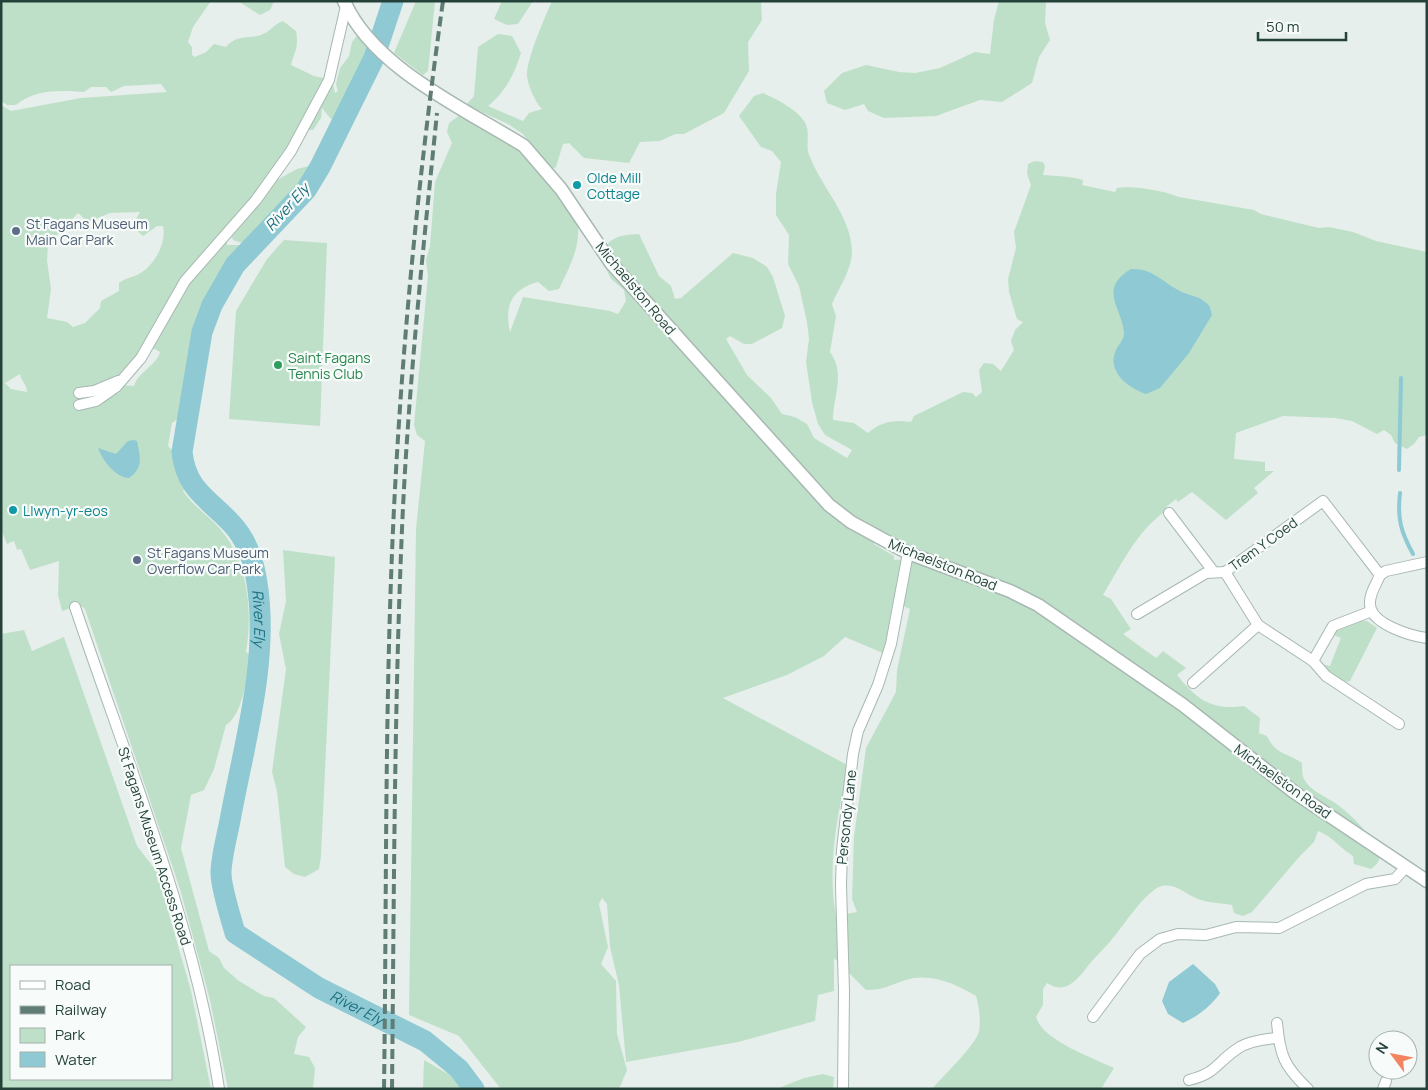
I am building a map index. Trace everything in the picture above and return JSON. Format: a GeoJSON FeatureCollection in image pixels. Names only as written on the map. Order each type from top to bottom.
{"type":"FeatureCollection","features":[{"type":"Feature","properties":{"kind":"street","name":"Michaelston Road"},"geometry":{"type":"LineString","coordinates":[[345,4],[363,31],[390,60],[416,80],[524,146],[532,154],[561,188],[611,263],[810,486],[846,518],[908,553],[1010,591],[1038,605],[1183,705],[1294,792],[1427,881]]}},
{"type":"Feature","properties":{"kind":"street"},"geometry":{"type":"LineString","coordinates":[[79,405],[101,398],[116,387],[148,348],[185,281],[256,200],[304,129],[329,80],[345,4]]}},
{"type":"Feature","properties":{"kind":"street"},"geometry":{"type":"LineString","coordinates":[[79,393],[94,391],[119,381]]}},
{"type":"Feature","properties":{"kind":"street","name":"Trem Y Coed"},"geometry":{"type":"LineString","coordinates":[[1380,574],[1323,501],[1225,572],[1258,625],[1313,661],[1326,676],[1400,724]]}},
{"type":"Feature","properties":{"kind":"street"},"geometry":{"type":"LineString","coordinates":[[1169,513],[1213,571]]}},
{"type":"Feature","properties":{"kind":"street","name":"Persondy Lane"},"geometry":{"type":"LineString","coordinates":[[843,1089],[844,992],[841,876],[853,754],[858,731],[878,685],[891,644],[908,553]]}},
{"type":"Feature","properties":{"kind":"street"},"geometry":{"type":"LineString","coordinates":[[1427,562],[1380,574],[1370,604],[1372,611],[1392,627],[1427,638]]}},
{"type":"Feature","properties":{"kind":"street"},"geometry":{"type":"LineString","coordinates":[[1136,614],[1206,573],[1213,571],[1225,572]]}},
{"type":"Feature","properties":{"kind":"street","name":"St Fagans Museum Access Road"},"geometry":{"type":"LineString","coordinates":[[75,607],[169,882],[198,989],[219,1089]]}},
{"type":"Feature","properties":{"kind":"street"},"geometry":{"type":"LineString","coordinates":[[1313,661],[1333,626],[1372,611]]}},
{"type":"Feature","properties":{"kind":"street"},"geometry":{"type":"LineString","coordinates":[[1193,682],[1258,625]]}},
{"type":"Feature","properties":{"kind":"street"},"geometry":{"type":"LineString","coordinates":[[1093,1017],[1140,954],[1160,939],[1178,934],[1206,935],[1236,927],[1279,928],[1366,884],[1395,880],[1406,867]]}},
{"type":"Feature","properties":{"kind":"street"},"geometry":{"type":"LineString","coordinates":[[1277,1023],[1278,1038],[1284,1062],[1308,1089]]}},
{"type":"Feature","properties":{"kind":"street"},"geometry":{"type":"LineString","coordinates":[[1189,1080],[1207,1075],[1219,1067],[1238,1048],[1246,1044],[1278,1038]]}},
{"type":"Feature","properties":{"kind":"green space"},"geometry":{"type":"Polygon","coordinates":[[[1,1],[211,1],[193,27],[188,42],[192,47],[192,55],[195,57],[206,52],[214,44],[226,47],[240,38],[258,36],[266,33],[283,21],[296,31],[297,36],[297,45],[291,65],[314,76],[332,80],[335,93],[338,91],[336,84],[340,68],[349,56],[352,42],[356,37],[363,34],[371,46],[364,75],[347,95],[346,113],[342,118],[331,119],[322,108],[321,118],[313,130],[300,130],[275,178],[277,180],[297,169],[313,165],[317,170],[311,187],[302,202],[294,211],[279,212],[277,215],[280,224],[273,232],[253,232],[245,244],[233,240],[232,237],[227,239],[227,245],[239,245],[243,251],[239,263],[226,262],[229,280],[225,287],[207,293],[194,324],[192,344],[197,343],[204,354],[195,363],[188,362],[190,394],[184,398],[185,414],[172,423],[168,446],[174,452],[173,458],[177,465],[176,473],[184,474],[186,483],[183,491],[220,529],[237,556],[246,587],[249,620],[246,652],[251,656],[240,704],[237,713],[226,725],[214,769],[204,790],[191,795],[181,848],[209,951],[219,958],[224,968],[239,981],[264,996],[274,998],[306,1027],[298,1037],[294,1054],[309,1057],[315,1068],[313,1089],[228,1089],[210,1000],[180,889],[85,609],[80,605],[62,611],[58,595],[59,561],[30,570],[21,549],[17,550],[14,541],[7,544],[1,529],[1,105],[11,111],[81,98],[167,92],[161,84],[124,86],[111,92],[106,87],[91,87],[84,92],[57,91],[39,93],[16,105],[7,105],[1,101],[1,1]],[[140,212],[110,213],[88,222],[78,213],[48,244],[47,260],[51,289],[47,318],[67,322],[73,327],[85,323],[100,308],[101,301],[119,291],[119,283],[137,275],[149,266],[161,247],[164,233],[163,226],[157,226],[143,236],[136,230],[134,223],[140,212]],[[146,348],[116,379],[113,377],[88,390],[79,398],[79,407],[117,391],[119,394],[121,385],[134,386],[160,352],[155,349],[146,348]],[[20,374],[5,383],[11,389],[27,392],[20,374]]]}},
{"type":"Feature","properties":{"kind":"green space"},"geometry":{"type":"Polygon","coordinates":[[[238,1],[274,1],[270,10],[260,15],[238,1]]]}},
{"type":"Feature","properties":{"kind":"green space"},"geometry":{"type":"Polygon","coordinates":[[[416,1],[435,1],[428,71],[423,75],[394,53],[416,1]]]}},
{"type":"Feature","properties":{"kind":"green space"},"geometry":{"type":"Polygon","coordinates":[[[502,1],[533,1],[518,24],[507,25],[494,19],[502,1]]]}},
{"type":"Feature","properties":{"kind":"green space"},"geometry":{"type":"Polygon","coordinates":[[[552,1],[761,1],[762,20],[748,42],[749,71],[724,113],[684,134],[675,134],[660,141],[640,142],[629,163],[584,158],[569,143],[563,144],[556,167],[550,171],[523,134],[508,124],[466,105],[474,96],[478,47],[498,34],[512,36],[521,53],[509,82],[488,106],[523,121],[529,113],[542,109],[530,89],[527,76],[536,39],[552,1]]]}},
{"type":"Feature","properties":{"kind":"green space"},"geometry":{"type":"Polygon","coordinates":[[[999,1],[1046,1],[1045,23],[1050,40],[1039,57],[1032,83],[1002,102],[980,100],[936,116],[884,118],[868,111],[864,104],[845,110],[827,103],[824,91],[842,73],[866,65],[899,72],[915,73],[940,68],[975,52],[990,54],[994,20],[999,1]]]}},
{"type":"Feature","properties":{"kind":"green space"},"geometry":{"type":"Polygon","coordinates":[[[763,93],[774,98],[790,108],[804,121],[810,157],[847,226],[852,251],[850,265],[832,304],[836,316],[830,352],[835,360],[838,377],[833,420],[854,423],[868,433],[877,426],[888,422],[911,422],[914,416],[963,392],[972,393],[976,397],[982,392],[979,370],[984,363],[993,364],[1001,371],[1014,350],[1011,341],[1015,330],[1023,322],[1017,319],[1009,292],[1008,279],[1016,248],[1014,232],[1031,185],[1027,174],[1028,164],[1035,161],[1043,162],[1045,166],[1043,175],[1083,180],[1082,185],[1115,192],[1117,188],[1123,187],[1157,191],[1179,197],[1254,210],[1261,214],[1319,228],[1329,227],[1353,232],[1376,241],[1427,252],[1427,435],[1419,437],[1407,449],[1395,443],[1391,435],[1384,430],[1377,434],[1352,421],[1335,418],[1283,416],[1236,433],[1234,459],[1265,462],[1265,471],[1274,471],[1254,488],[1258,493],[1226,520],[1192,492],[1178,502],[1176,499],[1166,507],[1166,511],[1138,538],[1103,595],[1111,599],[1131,629],[1123,634],[1156,658],[1163,651],[1186,668],[1177,675],[1198,696],[1205,701],[1222,706],[1244,706],[1260,718],[1259,733],[1267,736],[1278,750],[1302,763],[1303,776],[1307,783],[1351,816],[1362,827],[1381,855],[1377,864],[1371,869],[1354,864],[1353,856],[1328,836],[1318,831],[1314,842],[1252,912],[1243,916],[1234,913],[1232,905],[1202,900],[1175,887],[1164,886],[1152,891],[1078,978],[1067,986],[1061,987],[1054,987],[1047,983],[1043,989],[1043,1005],[1036,1017],[1040,1025],[1058,1041],[1114,1068],[1101,1089],[932,1089],[977,1037],[980,1018],[976,996],[952,984],[924,977],[906,980],[882,988],[866,990],[834,958],[834,991],[818,995],[815,1021],[738,1042],[626,1062],[619,985],[610,947],[607,904],[602,898],[599,904],[608,947],[601,964],[616,981],[617,1034],[627,1070],[619,1089],[501,1089],[459,1036],[409,1015],[416,529],[425,441],[417,435],[414,425],[428,276],[426,260],[430,246],[435,182],[452,143],[447,132],[449,123],[460,115],[500,126],[521,137],[553,181],[576,220],[578,227],[577,243],[559,289],[549,291],[538,282],[529,285],[516,294],[509,306],[508,322],[510,332],[523,297],[610,311],[618,314],[626,301],[624,290],[611,279],[601,259],[603,252],[610,242],[625,235],[639,234],[659,276],[671,286],[675,299],[681,298],[733,253],[753,258],[767,267],[773,277],[785,316],[782,328],[752,344],[744,344],[730,336],[726,339],[747,375],[771,398],[782,414],[795,417],[807,424],[814,438],[847,458],[852,450],[825,435],[818,424],[812,402],[806,362],[809,339],[807,322],[799,286],[788,264],[789,235],[776,215],[776,194],[781,162],[772,151],[761,147],[739,116],[754,96],[763,93]],[[850,519],[875,541],[874,544],[894,556],[894,560],[935,557],[918,548],[918,551],[913,551],[850,519]],[[892,606],[885,654],[845,637],[824,656],[787,675],[723,698],[849,766],[837,821],[833,859],[833,897],[836,916],[857,912],[852,899],[854,837],[866,748],[896,692],[897,670],[910,609],[903,606],[892,606]]]}},
{"type":"Feature","properties":{"kind":"green space","name":"Saint Fagans Tennis Club"},"geometry":{"type":"Polygon","coordinates":[[[284,240],[327,243],[320,426],[229,419],[236,311],[267,259],[284,240]]]}},
{"type":"Feature","properties":{"kind":"green space"},"geometry":{"type":"Polygon","coordinates":[[[283,550],[335,557],[321,856],[319,869],[305,877],[294,874],[285,867],[277,791],[272,772],[286,669],[279,634],[286,601],[283,550]]]}},
{"type":"Feature","properties":{"kind":"green space"},"geometry":{"type":"Polygon","coordinates":[[[1362,621],[1367,621],[1377,628],[1350,681],[1344,682],[1323,670],[1322,664],[1330,666],[1341,638],[1333,635],[1334,632],[1362,621]]]}},
{"type":"Feature","properties":{"kind":"green space"},"geometry":{"type":"Polygon","coordinates":[[[24,630],[32,651],[64,637],[137,846],[157,872],[191,991],[211,1089],[1,1089],[1,634],[24,630]]]}},
{"type":"Feature","properties":{"kind":"green space"},"geometry":{"type":"Polygon","coordinates":[[[424,1060],[455,1078],[461,1089],[423,1089],[424,1060]]]}},
{"type":"Feature","properties":{"kind":"green space"},"geometry":{"type":"Polygon","coordinates":[[[823,1074],[834,1077],[833,1089],[776,1089],[804,1078],[823,1074]]]}},
{"type":"Feature","properties":{"kind":"water"},"geometry":{"type":"Polygon","coordinates":[[[1131,269],[1139,269],[1151,273],[1180,291],[1202,300],[1211,309],[1212,315],[1189,353],[1160,388],[1146,394],[1132,388],[1120,378],[1114,365],[1116,350],[1124,335],[1123,324],[1114,300],[1115,284],[1131,269]]]}},
{"type":"Feature","properties":{"kind":"water"},"geometry":{"type":"Polygon","coordinates":[[[128,441],[137,441],[139,466],[129,478],[124,477],[110,468],[98,448],[116,454],[128,441]]]}},
{"type":"Feature","properties":{"kind":"water"},"geometry":{"type":"Polygon","coordinates":[[[1193,964],[1215,984],[1220,993],[1203,1011],[1183,1023],[1168,1014],[1162,1001],[1169,982],[1193,964]]]}},
{"type":"Feature","properties":{"kind":"waterway","name":"River Ely"},"geometry":{"type":"LineString","coordinates":[[393,1],[374,58],[320,167],[306,190],[235,265],[212,305],[202,332],[182,452],[184,465],[194,485],[237,530],[251,559],[257,583],[260,611],[258,670],[249,729],[221,871],[224,893],[235,933],[319,988],[425,1041],[459,1069],[474,1089]]}},
{"type":"Feature","properties":{"kind":"waterway"},"geometry":{"type":"LineString","coordinates":[[1399,470],[1401,378]]}},
{"type":"Feature","properties":{"kind":"waterway"},"geometry":{"type":"LineString","coordinates":[[1400,493],[1399,510],[1401,525],[1405,539],[1413,554]]}},
{"type":"Feature","properties":{"kind":"railway"},"geometry":{"type":"LineString","coordinates":[[384,1089],[388,692],[397,454],[416,227],[443,1]]}},
{"type":"Feature","properties":{"kind":"railway"},"geometry":{"type":"LineString","coordinates":[[392,1089],[396,739],[402,529],[412,373],[437,113]]}},
{"type":"Feature","properties":{"kind":"place","name":"Olde Mill Cottage"},"geometry":{"type":"Point","coordinates":[577,185]}},
{"type":"Feature","properties":{"kind":"place","name":"St Fagans Museum Main Car Park"},"geometry":{"type":"Point","coordinates":[16,231]}},
{"type":"Feature","properties":{"kind":"place","name":"Saint Fagans Tennis Club"},"geometry":{"type":"Point","coordinates":[278,365]}},
{"type":"Feature","properties":{"kind":"place","name":"Llwyn-yr-eos"},"geometry":{"type":"Point","coordinates":[13,510]}},
{"type":"Feature","properties":{"kind":"place","name":"St Fagans Museum Overflow Car Park"},"geometry":{"type":"Point","coordinates":[137,560]}}]}
